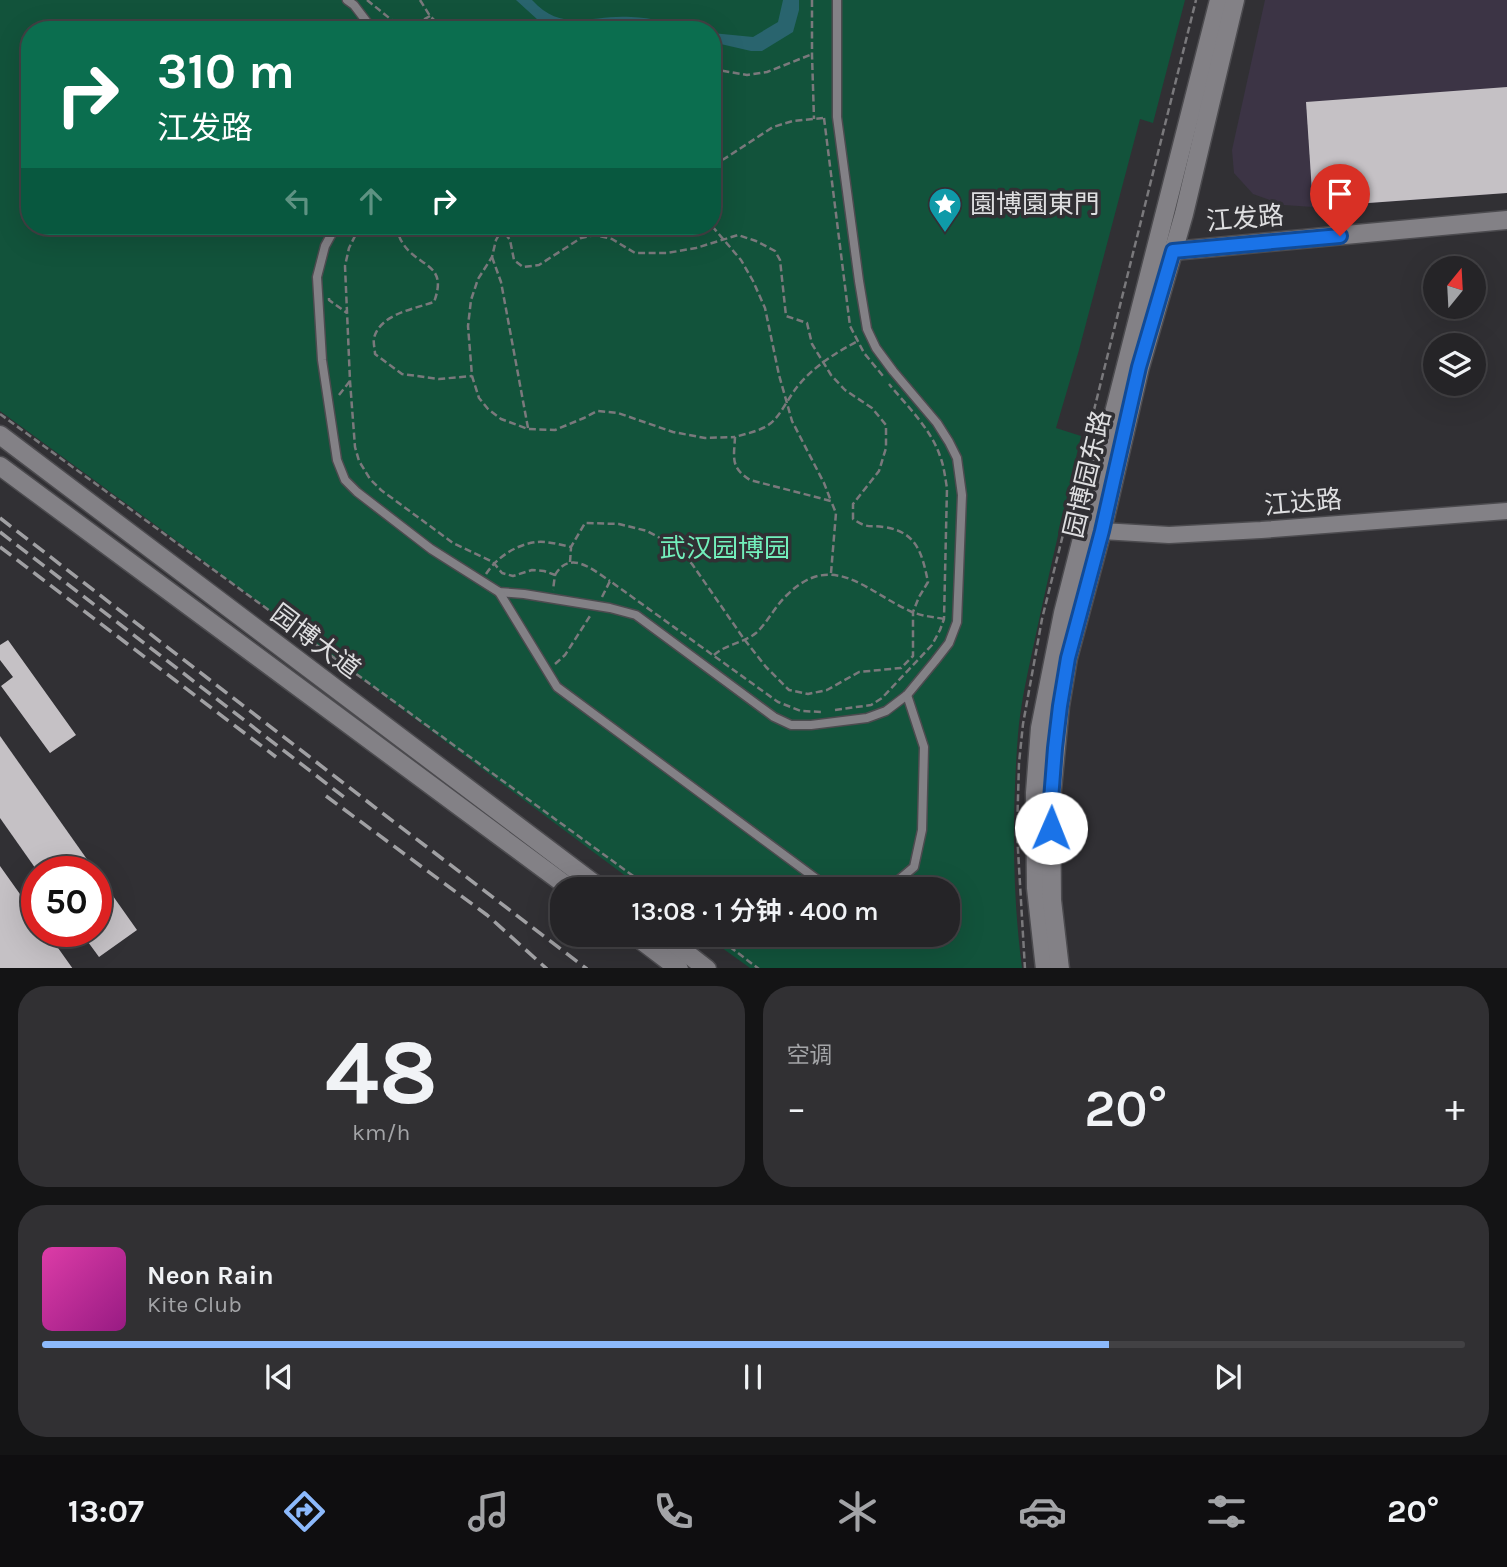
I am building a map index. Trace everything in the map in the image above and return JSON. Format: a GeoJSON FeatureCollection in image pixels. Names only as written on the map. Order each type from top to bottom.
{"type":"FeatureCollection","features":[{"type":"Feature","properties":{"kind":"main road","name":"园博园东路"},"geometry":{"type":"LineString","coordinates":[[1045,968],[1035,888],[1035,793],[1040,728],[1063,613],[1219,0]]}},
{"type":"Feature","properties":{"kind":"main road","name":"园博园东路"},"geometry":{"type":"LineString","coordinates":[[1060,968],[1052,900],[1051,800],[1060,706],[1068,658],[1102,531],[1139,367],[1187,201],[1235,0]]}},
{"type":"Feature","properties":{"kind":"main road","name":"江发路"},"geometry":{"type":"LineString","coordinates":[[1154,253],[1507,220]]}},
{"type":"Feature","properties":{"kind":"main road","name":"园博大道"},"geometry":{"type":"LineString","coordinates":[[0,435],[585,877]]}},
{"type":"Feature","properties":{"kind":"main road","name":"园博大道"},"geometry":{"type":"LineString","coordinates":[[0,466],[555,877]]}},
{"type":"Feature","properties":{"kind":"main road"},"geometry":{"type":"LineString","coordinates":[[651,947],[679,968]]}},
{"type":"Feature","properties":{"kind":"main road"},"geometry":{"type":"LineString","coordinates":[[679,947],[707,968]]}},
{"type":"Feature","properties":{"kind":"street","name":"江达路"},"geometry":{"type":"LineString","coordinates":[[1102,531],[1169,535],[1507,511]]}},
{"type":"Feature","properties":{"kind":"lane"},"geometry":{"type":"LineString","coordinates":[[347,0],[366,21]]}},
{"type":"Feature","properties":{"kind":"lane"},"geometry":{"type":"LineString","coordinates":[[499,592],[598,606],[636,615],[774,717],[791,725],[867,718],[886,711],[907,695],[949,643],[957,622],[962,495],[957,458],[937,423],[882,356],[867,329],[837,117],[837,0]]}},
{"type":"Feature","properties":{"kind":"lane"},"geometry":{"type":"LineString","coordinates":[[331,235],[325,246],[317,277],[322,360],[337,460],[345,480],[430,549],[499,592],[558,687],[814,877]]}},
{"type":"Feature","properties":{"kind":"lane"},"geometry":{"type":"LineString","coordinates":[[902,877],[914,867],[922,830],[925,747],[907,695]]}},
{"type":"Feature","properties":{"kind":"path"},"geometry":{"type":"LineString","coordinates":[[367,0],[390,21]]}},
{"type":"Feature","properties":{"kind":"path"},"geometry":{"type":"LineString","coordinates":[[420,0],[435,21]]}},
{"type":"Feature","properties":{"kind":"path"},"geometry":{"type":"LineString","coordinates":[[812,0],[814,119]]}},
{"type":"Feature","properties":{"kind":"path"},"geometry":{"type":"LineString","coordinates":[[421,21],[430,16]]}},
{"type":"Feature","properties":{"kind":"path"},"geometry":{"type":"LineString","coordinates":[[721,71],[747,75],[767,72],[811,55]]}},
{"type":"Feature","properties":{"kind":"path"},"geometry":{"type":"LineString","coordinates":[[721,160],[773,127],[793,121],[824,118],[850,326],[864,354],[930,435],[940,454],[947,488],[944,619],[932,645],[882,698],[871,705],[835,710]]}},
{"type":"Feature","properties":{"kind":"path"},"geometry":{"type":"LineString","coordinates":[[356,235],[345,266],[350,381],[355,447],[359,461],[370,479],[381,490],[453,543],[494,562],[502,573],[513,576],[532,570],[555,575]]}},
{"type":"Feature","properties":{"kind":"path"},"geometry":{"type":"LineString","coordinates":[[399,235],[402,244],[435,272],[439,288],[434,302],[397,314],[380,326],[373,340],[376,354],[402,374],[439,379],[472,376]]}},
{"type":"Feature","properties":{"kind":"path"},"geometry":{"type":"LineString","coordinates":[[498,235],[492,257],[478,279],[471,300],[468,326],[472,376],[479,398],[488,409],[501,419],[528,429],[555,430],[597,411],[618,413],[673,432],[705,438],[736,437],[774,422],[799,384],[823,362],[858,341],[871,337]]}},
{"type":"Feature","properties":{"kind":"path"},"geometry":{"type":"LineString","coordinates":[[507,235],[514,260],[523,268],[539,265],[581,238],[592,235]]}},
{"type":"Feature","properties":{"kind":"path"},"geometry":{"type":"LineString","coordinates":[[570,562],[571,547],[585,523],[619,524],[647,531],[675,546],[692,564],[766,667],[789,690],[808,694],[827,690],[859,672],[901,668],[913,656],[913,612],[928,582],[915,542],[904,532],[883,527],[865,527],[853,519],[853,504],[878,471],[886,448],[886,425],[872,408],[845,390],[831,375],[812,344],[807,323],[786,316],[780,260],[775,251],[738,235],[696,248],[667,253],[635,253],[612,239],[598,235]]}},
{"type":"Feature","properties":{"kind":"path"},"geometry":{"type":"LineString","coordinates":[[720,235],[741,260],[765,308],[792,421],[824,482],[836,513],[831,573]]}},
{"type":"Feature","properties":{"kind":"path"},"geometry":{"type":"LineString","coordinates":[[492,257],[500,282],[528,429]]}},
{"type":"Feature","properties":{"kind":"path"},"geometry":{"type":"LineString","coordinates":[[328,287],[329,300],[347,313]]}},
{"type":"Feature","properties":{"kind":"path"},"geometry":{"type":"LineString","coordinates":[[337,397],[350,381]]}},
{"type":"Feature","properties":{"kind":"path"},"geometry":{"type":"LineString","coordinates":[[0,414],[635,877]]}},
{"type":"Feature","properties":{"kind":"path"},"geometry":{"type":"LineString","coordinates":[[736,437],[734,465],[740,474],[750,480],[831,501]]}},
{"type":"Feature","properties":{"kind":"path"},"geometry":{"type":"LineString","coordinates":[[369,490],[381,490]]}},
{"type":"Feature","properties":{"kind":"path"},"geometry":{"type":"LineString","coordinates":[[494,562],[518,547],[538,542],[571,547]]}},
{"type":"Feature","properties":{"kind":"path"},"geometry":{"type":"LineString","coordinates":[[553,590],[559,568],[570,562],[583,564],[778,702],[801,711],[824,712]]}},
{"type":"Feature","properties":{"kind":"path"},"geometry":{"type":"LineString","coordinates":[[713,656],[721,648],[755,634],[786,595],[806,581],[831,573],[862,583],[913,612],[944,619]]}},
{"type":"Feature","properties":{"kind":"path"},"geometry":{"type":"LineString","coordinates":[[548,671],[565,655],[598,606],[610,582]]}},
{"type":"Feature","properties":{"kind":"path"},"geometry":{"type":"LineString","coordinates":[[731,947],[760,968]]}},
{"type":"Feature","properties":{"kind":"shaded area"},"geometry":{"type":"Polygon","coordinates":[[[1265,0],[1507,0],[1507,193],[1313,207],[1284,205],[1253,194],[1234,173],[1232,150],[1265,0]]]}},
{"type":"Feature","properties":{"kind":"green space","name":"武汉园博园"},"geometry":{"type":"Polygon","coordinates":[[[0,0],[1185,0],[1153,123],[1140,119],[1056,428],[1081,436],[1041,609],[1019,721],[1014,851],[1022,968],[750,968],[721,947],[960,947],[960,877],[627,877],[0,411],[0,0]]]}},
{"type":"Feature","properties":{"kind":"water"},"geometry":{"type":"Polygon","coordinates":[[[516,0],[532,0],[555,17],[567,20],[617,17],[662,21],[541,21],[516,0]]]}},
{"type":"Feature","properties":{"kind":"water"},"geometry":{"type":"Polygon","coordinates":[[[783,0],[799,0],[793,32],[762,51],[721,44],[721,34],[753,37],[778,22],[783,0]]]}},
{"type":"Feature","properties":{"kind":"building"},"geometry":{"type":"Polygon","coordinates":[[[1507,87],[1507,193],[1313,207],[1306,102],[1507,87]]]}},
{"type":"Feature","properties":{"kind":"building"},"geometry":{"type":"Polygon","coordinates":[[[8,640],[76,735],[50,753],[1,686],[13,677],[0,660],[0,645],[8,640]]]}},
{"type":"Feature","properties":{"kind":"building"},"geometry":{"type":"Polygon","coordinates":[[[0,736],[85,856],[27,856],[0,818],[0,736]]]}},
{"type":"Feature","properties":{"kind":"building"},"geometry":{"type":"Polygon","coordinates":[[[0,866],[21,896],[21,947],[57,947],[72,968],[0,968],[0,866]]]}},
{"type":"Feature","properties":{"kind":"building"},"geometry":{"type":"Polygon","coordinates":[[[112,895],[137,930],[99,957],[92,947],[112,947],[112,895]]]}},
{"type":"Feature","properties":{"kind":"railway"},"geometry":{"type":"LineString","coordinates":[[0,518],[586,968]]}},
{"type":"Feature","properties":{"kind":"railway"},"geometry":{"type":"LineString","coordinates":[[0,532],[344,797]]}},
{"type":"Feature","properties":{"kind":"railway"},"geometry":{"type":"LineString","coordinates":[[0,547],[276,757]]}},
{"type":"Feature","properties":{"kind":"railway"},"geometry":{"type":"LineString","coordinates":[[326,796],[487,915],[546,968]]}},
{"type":"Feature","properties":{"kind":"place","name":"園博園東門"},"geometry":{"type":"Point","coordinates":[945,234]}},
{"type":"Feature","properties":{"kind":"route"},"geometry":{"type":"LineString","coordinates":[[1051,828],[1055,748],[1074,629],[1102,531],[1139,367],[1173,251],[1340,236]]}}]}
